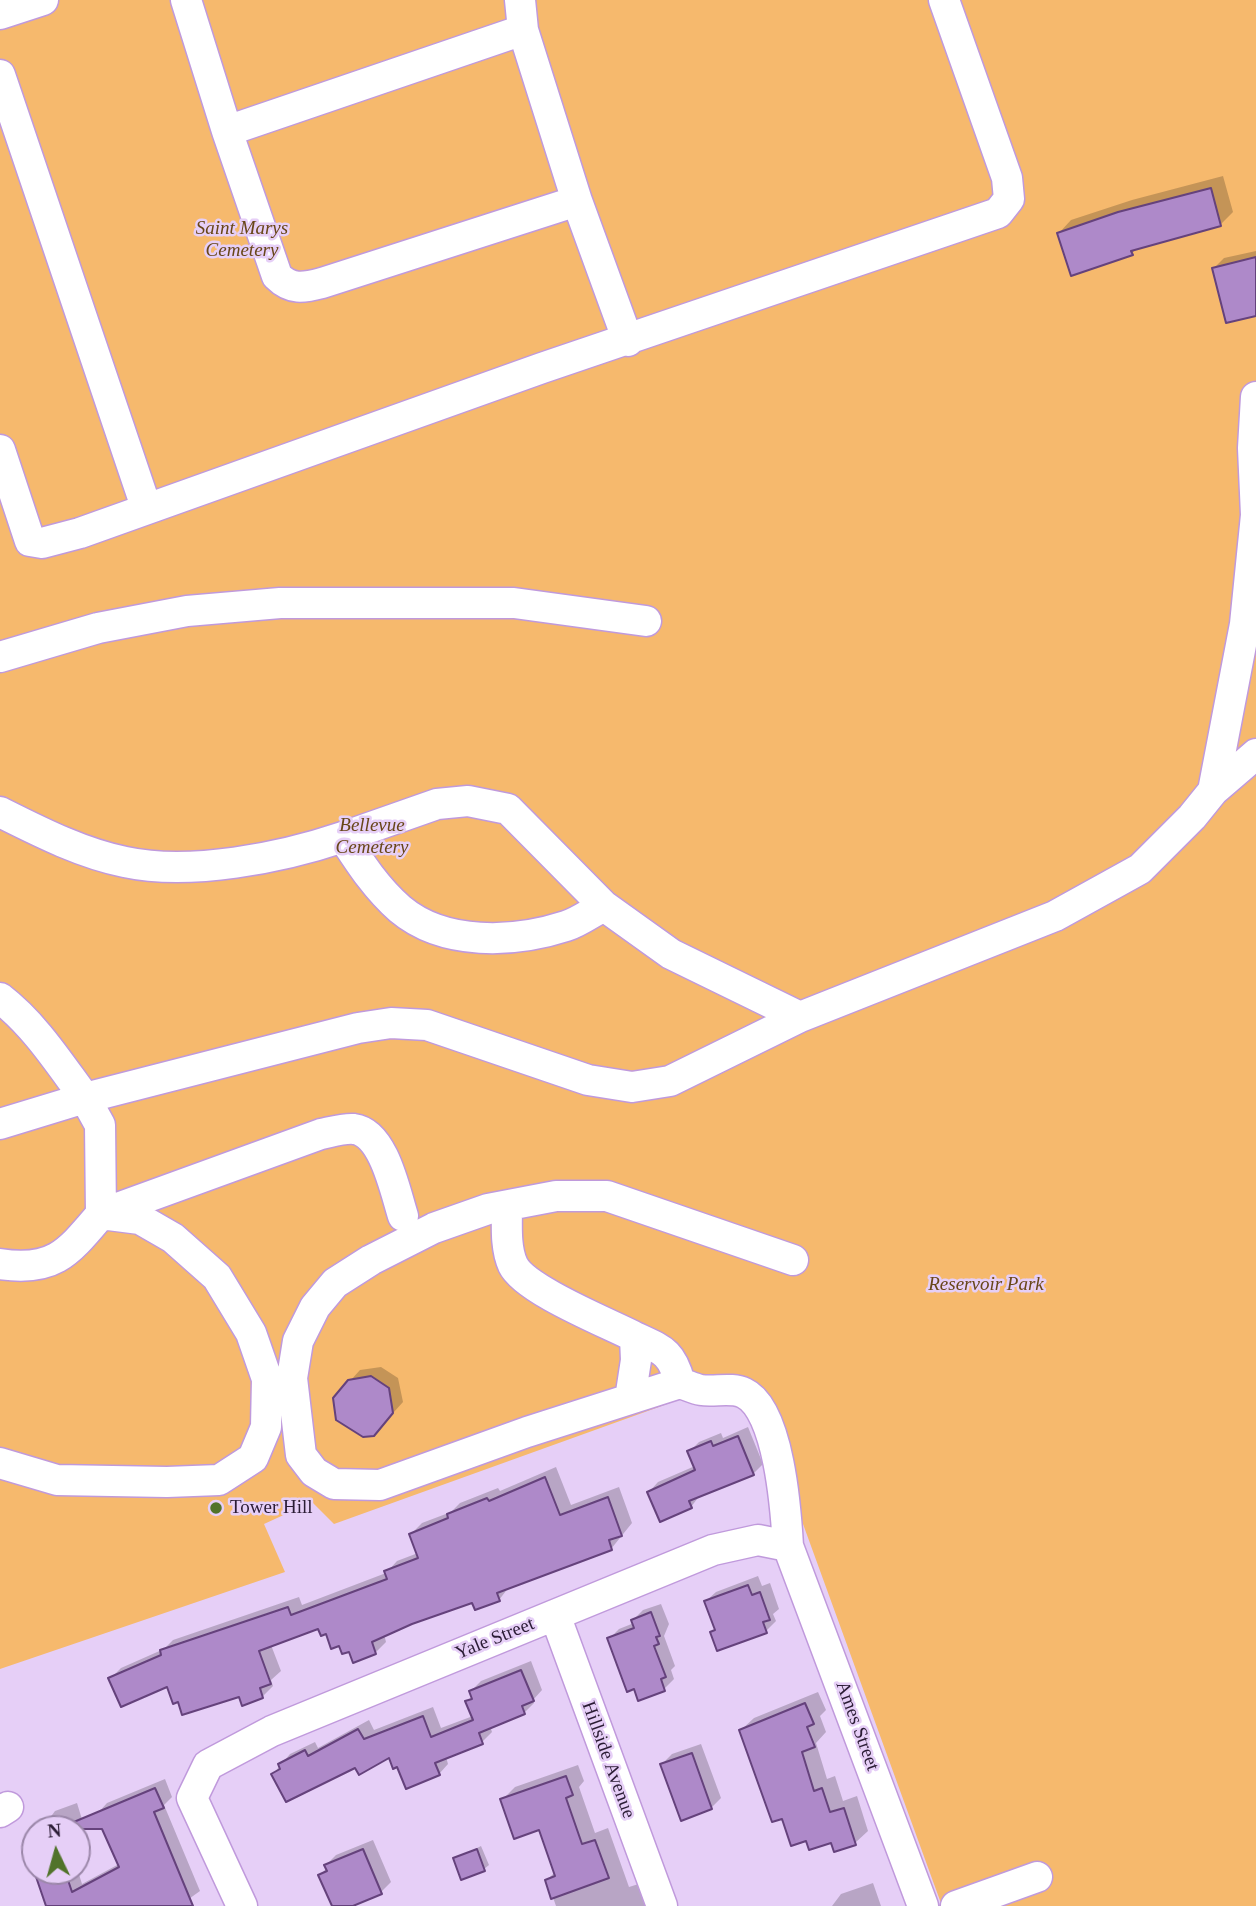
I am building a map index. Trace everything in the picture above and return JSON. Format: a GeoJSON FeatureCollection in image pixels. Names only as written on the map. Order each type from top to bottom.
{"type":"FeatureCollection","features":[{"type":"Feature","properties":{"kind":"street"},"geometry":{"type":"LineString","coordinates":[[0,14],[43,0]]}},
{"type":"Feature","properties":{"kind":"street"},"geometry":{"type":"LineString","coordinates":[[186,0],[277,276],[287,286],[302,288],[322,284],[577,201]]}},
{"type":"Feature","properties":{"kind":"street"},"geometry":{"type":"LineString","coordinates":[[520,0],[523,30],[577,201],[628,341]]}},
{"type":"Feature","properties":{"kind":"street"},"geometry":{"type":"LineString","coordinates":[[0,450],[30,541],[42,543],[80,533],[146,507],[998,213],[1009,199],[1007,178],[944,0]]}},
{"type":"Feature","properties":{"kind":"street"},"geometry":{"type":"LineString","coordinates":[[227,131],[523,30]]}},
{"type":"Feature","properties":{"kind":"street"},"geometry":{"type":"LineString","coordinates":[[0,75],[146,507]]}},
{"type":"Feature","properties":{"kind":"street"},"geometry":{"type":"LineString","coordinates":[[1213,791],[1245,624],[1256,515],[1253,448],[1256,397]]}},
{"type":"Feature","properties":{"kind":"street"},"geometry":{"type":"LineString","coordinates":[[0,657],[98,628],[187,611],[279,603],[514,603],[646,621]]}},
{"type":"Feature","properties":{"kind":"street"},"geometry":{"type":"LineString","coordinates":[[0,1124],[85,1098],[358,1028],[391,1023],[428,1026],[588,1080],[632,1087],[670,1081],[800,1017],[1055,916],[1140,869],[1192,817],[1213,791],[1256,754]]}},
{"type":"Feature","properties":{"kind":"street"},"geometry":{"type":"LineString","coordinates":[[0,812],[52,839],[126,863],[184,866],[247,862],[343,837],[437,804],[468,801],[508,810],[604,906],[671,954],[800,1017]]}},
{"type":"Feature","properties":{"kind":"street"},"geometry":{"type":"LineString","coordinates":[[343,837],[373,883],[402,911],[432,927],[486,940],[521,937],[568,926],[604,906]]}},
{"type":"Feature","properties":{"kind":"street"},"geometry":{"type":"LineString","coordinates":[[0,998],[16,1010],[49,1049],[85,1098],[100,1125],[101,1214]]}},
{"type":"Feature","properties":{"kind":"street"},"geometry":{"type":"LineString","coordinates":[[0,1264],[23,1267],[54,1261],[77,1241],[101,1214],[321,1134],[353,1129],[367,1134],[383,1155],[403,1216]]}},
{"type":"Feature","properties":{"kind":"street"},"geometry":{"type":"LineString","coordinates":[[507,1206],[506,1232],[513,1266],[531,1285],[658,1348],[674,1361],[680,1383],[380,1485],[334,1484],[314,1472],[301,1455],[292,1378],[298,1341],[315,1307],[335,1283],[434,1228],[488,1209],[556,1196],[607,1196],[793,1260]]}},
{"type":"Feature","properties":{"kind":"street"},"geometry":{"type":"LineString","coordinates":[[0,1463],[57,1480],[219,1480],[253,1458],[258,1448],[266,1427],[267,1378],[251,1333],[217,1277],[173,1238],[140,1219],[101,1214]]}},
{"type":"Feature","properties":{"kind":"street"},"geometry":{"type":"LineString","coordinates":[[629,1399],[636,1360],[635,1337]]}},
{"type":"Feature","properties":{"kind":"street","name":"Ames Street"},"geometry":{"type":"LineString","coordinates":[[680,1383],[701,1390],[741,1391],[757,1400],[771,1439],[786,1496],[788,1546],[923,1906]]}},
{"type":"Feature","properties":{"kind":"street","name":"Yale Street"},"geometry":{"type":"LineString","coordinates":[[242,1906],[192,1798],[208,1765],[272,1731],[713,1550],[758,1539],[788,1546]]}},
{"type":"Feature","properties":{"kind":"street","name":"Hillside Avenue"},"geometry":{"type":"LineString","coordinates":[[555,1615],[662,1906]]}},
{"type":"Feature","properties":{"kind":"street"},"geometry":{"type":"LineString","coordinates":[[956,1906],[1037,1877]]}},
{"type":"Feature","properties":{"kind":"green space"},"geometry":{"type":"Polygon","coordinates":[[[0,0],[1256,0],[1256,1906],[942,1906],[795,1502],[760,1444],[748,1409],[706,1395],[681,1399],[334,1524],[312,1502],[264,1524],[285,1572],[0,1669],[0,0]]]}},
{"type":"Feature","properties":{"kind":"building"},"geometry":{"type":"Polygon","coordinates":[[[1211,188],[1221,226],[1131,251],[1133,255],[1071,276],[1057,233],[1118,212],[1211,188]]]}},
{"type":"Feature","properties":{"kind":"building"},"geometry":{"type":"Polygon","coordinates":[[[1256,257],[1256,316],[1226,323],[1212,268],[1256,257]]]}},
{"type":"Feature","properties":{"kind":"building"},"geometry":{"type":"Polygon","coordinates":[[[371,1376],[389,1388],[393,1413],[374,1436],[363,1437],[336,1420],[333,1398],[348,1380],[371,1376]]]}},
{"type":"Feature","properties":{"kind":"building"},"geometry":{"type":"Polygon","coordinates":[[[738,1436],[754,1475],[689,1501],[692,1508],[660,1522],[647,1492],[695,1470],[687,1451],[711,1441],[713,1446],[738,1436]]]}},
{"type":"Feature","properties":{"kind":"building"},"geometry":{"type":"Polygon","coordinates":[[[545,1477],[560,1515],[608,1497],[622,1536],[609,1540],[612,1550],[497,1593],[500,1601],[475,1610],[472,1603],[412,1624],[372,1642],[376,1654],[353,1663],[349,1652],[342,1654],[339,1646],[331,1649],[326,1634],[321,1636],[318,1629],[259,1651],[271,1684],[260,1688],[263,1698],[242,1706],[239,1697],[182,1715],[178,1702],[173,1704],[167,1687],[121,1707],[108,1678],[161,1655],[160,1650],[288,1607],[291,1615],[387,1579],[384,1571],[418,1558],[409,1534],[448,1518],[447,1514],[487,1498],[489,1501],[545,1477]]]}},
{"type":"Feature","properties":{"kind":"building"},"geometry":{"type":"Polygon","coordinates":[[[748,1585],[752,1595],[760,1592],[770,1620],[763,1622],[767,1633],[717,1651],[710,1632],[715,1630],[704,1601],[748,1585]]]}},
{"type":"Feature","properties":{"kind":"building"},"geometry":{"type":"Polygon","coordinates":[[[651,1612],[660,1636],[656,1637],[659,1644],[654,1646],[666,1677],[661,1679],[665,1691],[638,1701],[634,1689],[627,1692],[607,1638],[634,1628],[631,1620],[651,1612]]]}},
{"type":"Feature","properties":{"kind":"building"},"geometry":{"type":"Polygon","coordinates":[[[521,1670],[534,1701],[522,1706],[525,1714],[479,1733],[483,1744],[435,1763],[440,1775],[406,1789],[397,1767],[393,1769],[389,1758],[359,1775],[355,1768],[286,1802],[271,1774],[280,1769],[278,1764],[305,1750],[308,1756],[358,1729],[364,1739],[423,1716],[431,1737],[473,1720],[465,1701],[472,1699],[469,1691],[521,1670]]]}},
{"type":"Feature","properties":{"kind":"building"},"geometry":{"type":"Polygon","coordinates":[[[805,1703],[814,1724],[807,1727],[815,1747],[802,1752],[814,1791],[822,1788],[830,1812],[844,1808],[856,1845],[834,1852],[831,1843],[809,1850],[806,1841],[791,1846],[782,1819],[772,1822],[739,1730],[805,1703]]]}},
{"type":"Feature","properties":{"kind":"building"},"geometry":{"type":"Polygon","coordinates":[[[692,1753],[712,1809],[681,1821],[660,1764],[692,1753]]]}},
{"type":"Feature","properties":{"kind":"building"},"geometry":{"type":"Polygon","coordinates":[[[566,1776],[573,1795],[566,1798],[582,1844],[595,1840],[609,1878],[551,1899],[545,1880],[555,1876],[539,1830],[514,1839],[500,1799],[566,1776]]]}},
{"type":"Feature","properties":{"kind":"building"},"geometry":{"type":"Polygon","coordinates":[[[155,1788],[164,1808],[154,1812],[193,1906],[46,1906],[39,1885],[70,1885],[72,1892],[91,1885],[91,1882],[119,1867],[102,1829],[91,1829],[90,1815],[155,1788]]]}},
{"type":"Feature","properties":{"kind":"building"},"geometry":{"type":"Polygon","coordinates":[[[363,1849],[382,1894],[353,1906],[332,1906],[318,1875],[327,1871],[324,1865],[363,1849]]]}},
{"type":"Feature","properties":{"kind":"building"},"geometry":{"type":"Polygon","coordinates":[[[477,1849],[485,1871],[461,1880],[453,1858],[477,1849]]]}},
{"type":"Feature","properties":{"kind":"place","name":"Tower Hill"},"geometry":{"type":"Point","coordinates":[216,1508]}},
{"type":"Feature","properties":{"kind":"park label","name":"Saint Marys Cemetery"},"geometry":{"type":"Point","coordinates":[242,240]}},
{"type":"Feature","properties":{"kind":"park label","name":"Bellevue Cemetery"},"geometry":{"type":"Point","coordinates":[372,837]}},
{"type":"Feature","properties":{"kind":"park label","name":"Reservoir Park"},"geometry":{"type":"Point","coordinates":[986,1285]}}]}
